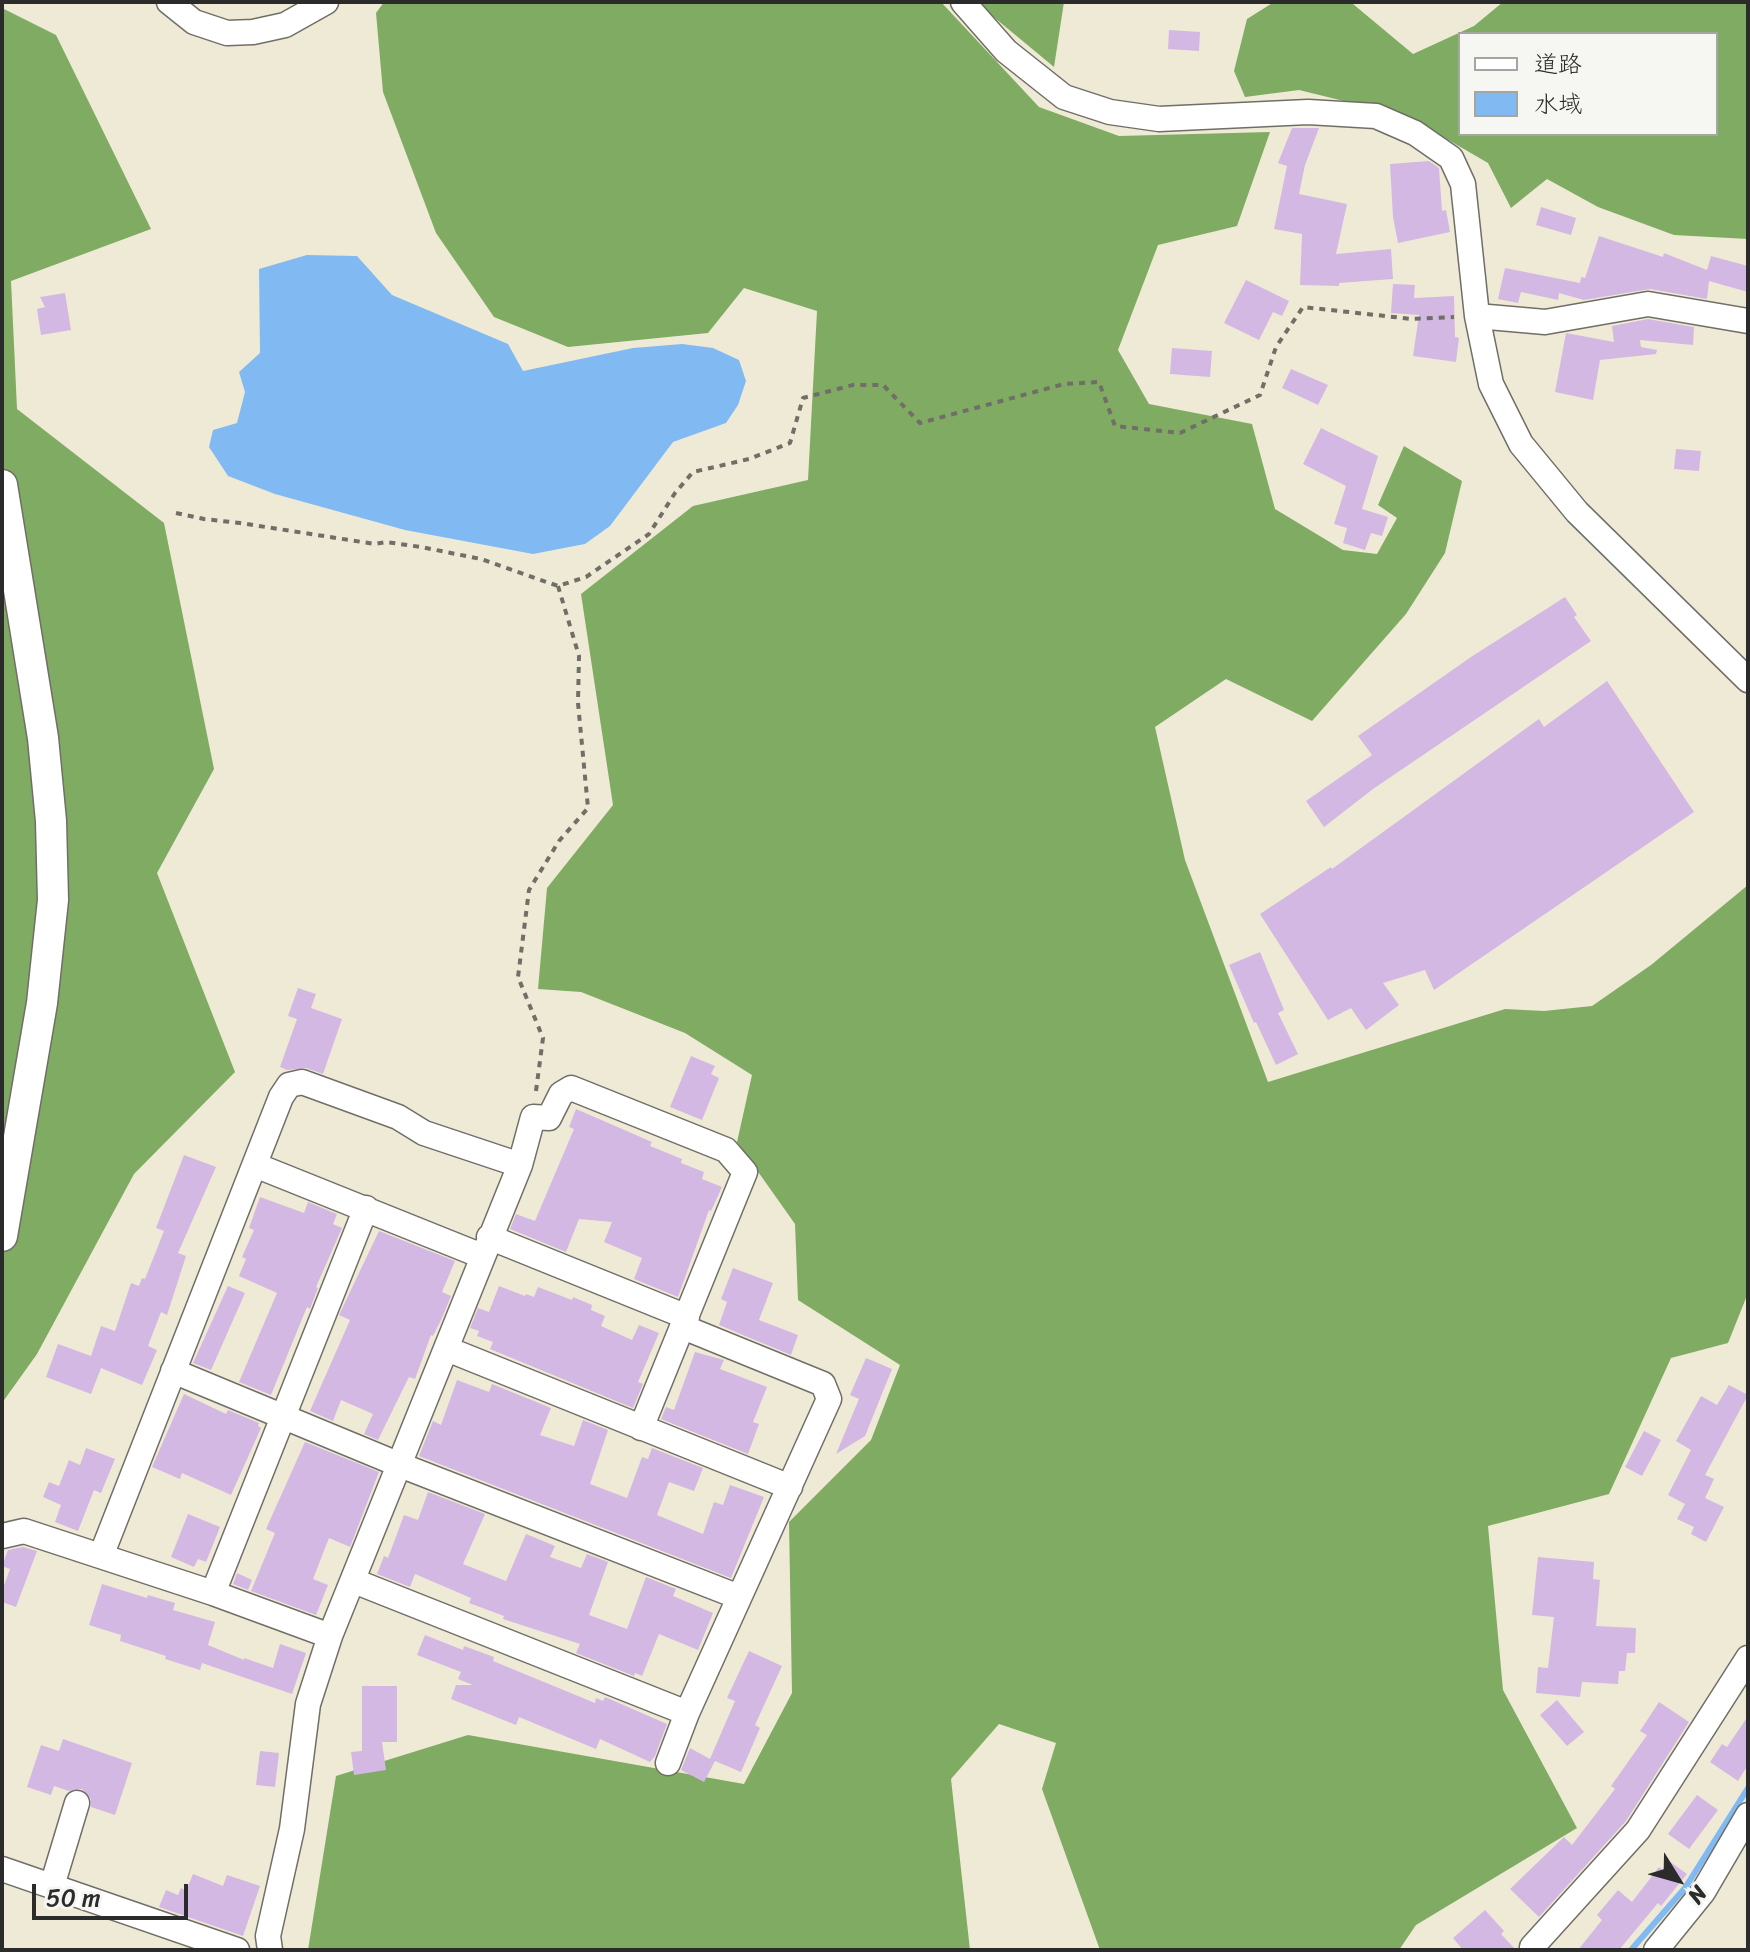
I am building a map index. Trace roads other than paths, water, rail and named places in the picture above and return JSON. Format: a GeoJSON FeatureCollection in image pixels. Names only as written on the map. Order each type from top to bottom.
{"type":"FeatureCollection","features":[{"type":"Feature","properties":{"kind":"street"},"geometry":{"type":"LineString","coordinates":[[169,2],[194,22],[227,33],[253,32],[285,25],[326,2]]}},
{"type":"Feature","properties":{"kind":"street"},"geometry":{"type":"LineString","coordinates":[[963,2],[1006,51],[1064,97],[1110,112],[1159,119],[1308,112],[1376,116],[1415,133],[1451,158],[1463,184],[1477,316],[1491,384],[1521,444],[1577,512],[1748,680]]}},
{"type":"Feature","properties":{"kind":"street"},"geometry":{"type":"LineString","coordinates":[[1477,316],[1545,322],[1648,304],[1748,321]]}},
{"type":"Feature","properties":{"kind":"street"},"geometry":{"type":"LineString","coordinates":[[2,485],[43,738],[51,821],[53,900],[42,1003],[2,1236]]}},
{"type":"Feature","properties":{"kind":"street"},"geometry":{"type":"LineString","coordinates":[[101,1556],[281,1097],[289,1085],[302,1082],[398,1117],[424,1133],[520,1165]]}},
{"type":"Feature","properties":{"kind":"street"},"geometry":{"type":"LineString","coordinates":[[270,1950],[268,1936],[292,1829],[308,1704],[330,1636],[520,1165],[533,1117],[549,1118],[561,1094],[571,1088],[726,1150],[745,1172],[641,1428]]}},
{"type":"Feature","properties":{"kind":"street"},"geometry":{"type":"LineString","coordinates":[[255,1165],[366,1208],[486,1246],[685,1322],[823,1384],[829,1399],[687,1713],[668,1763]]}},
{"type":"Feature","properties":{"kind":"street"},"geometry":{"type":"LineString","coordinates":[[213,1593],[366,1208]]}},
{"type":"Feature","properties":{"kind":"street"},"geometry":{"type":"LineString","coordinates":[[447,1349],[790,1487]]}},
{"type":"Feature","properties":{"kind":"street"},"geometry":{"type":"LineString","coordinates":[[173,1371],[400,1465],[739,1597]]}},
{"type":"Feature","properties":{"kind":"street"},"geometry":{"type":"LineString","coordinates":[[2,1536],[24,1531],[213,1593],[330,1636]]}},
{"type":"Feature","properties":{"kind":"street"},"geometry":{"type":"LineString","coordinates":[[354,1581],[687,1713]]}},
{"type":"Feature","properties":{"kind":"street"},"geometry":{"type":"LineString","coordinates":[[1534,1950],[1532,1947],[1638,1830],[1748,1658]]}},
{"type":"Feature","properties":{"kind":"street"},"geometry":{"type":"LineString","coordinates":[[52,1886],[77,1803]]}},
{"type":"Feature","properties":{"kind":"street"},"geometry":{"type":"LineString","coordinates":[[1656,1950],[1703,1892],[1748,1815]]}},
{"type":"Feature","properties":{"kind":"street"},"geometry":{"type":"LineString","coordinates":[[2,1869],[237,1950]]}},
{"type":"Feature","properties":{"kind":"water"},"geometry":{"type":"Polygon","coordinates":[[[307,255],[357,256],[392,295],[508,344],[523,371],[633,348],[682,344],[713,348],[739,360],[746,381],[738,405],[726,423],[673,442],[610,526],[585,544],[533,554],[405,530],[275,494],[228,476],[209,447],[213,430],[237,423],[245,392],[239,372],[260,353],[259,269],[307,255]]]}},
{"type":"Feature","properties":{"kind":"waterway"},"geometry":{"type":"LineString","coordinates":[[1631,1950],[1685,1888],[1748,1788]]}}]}
